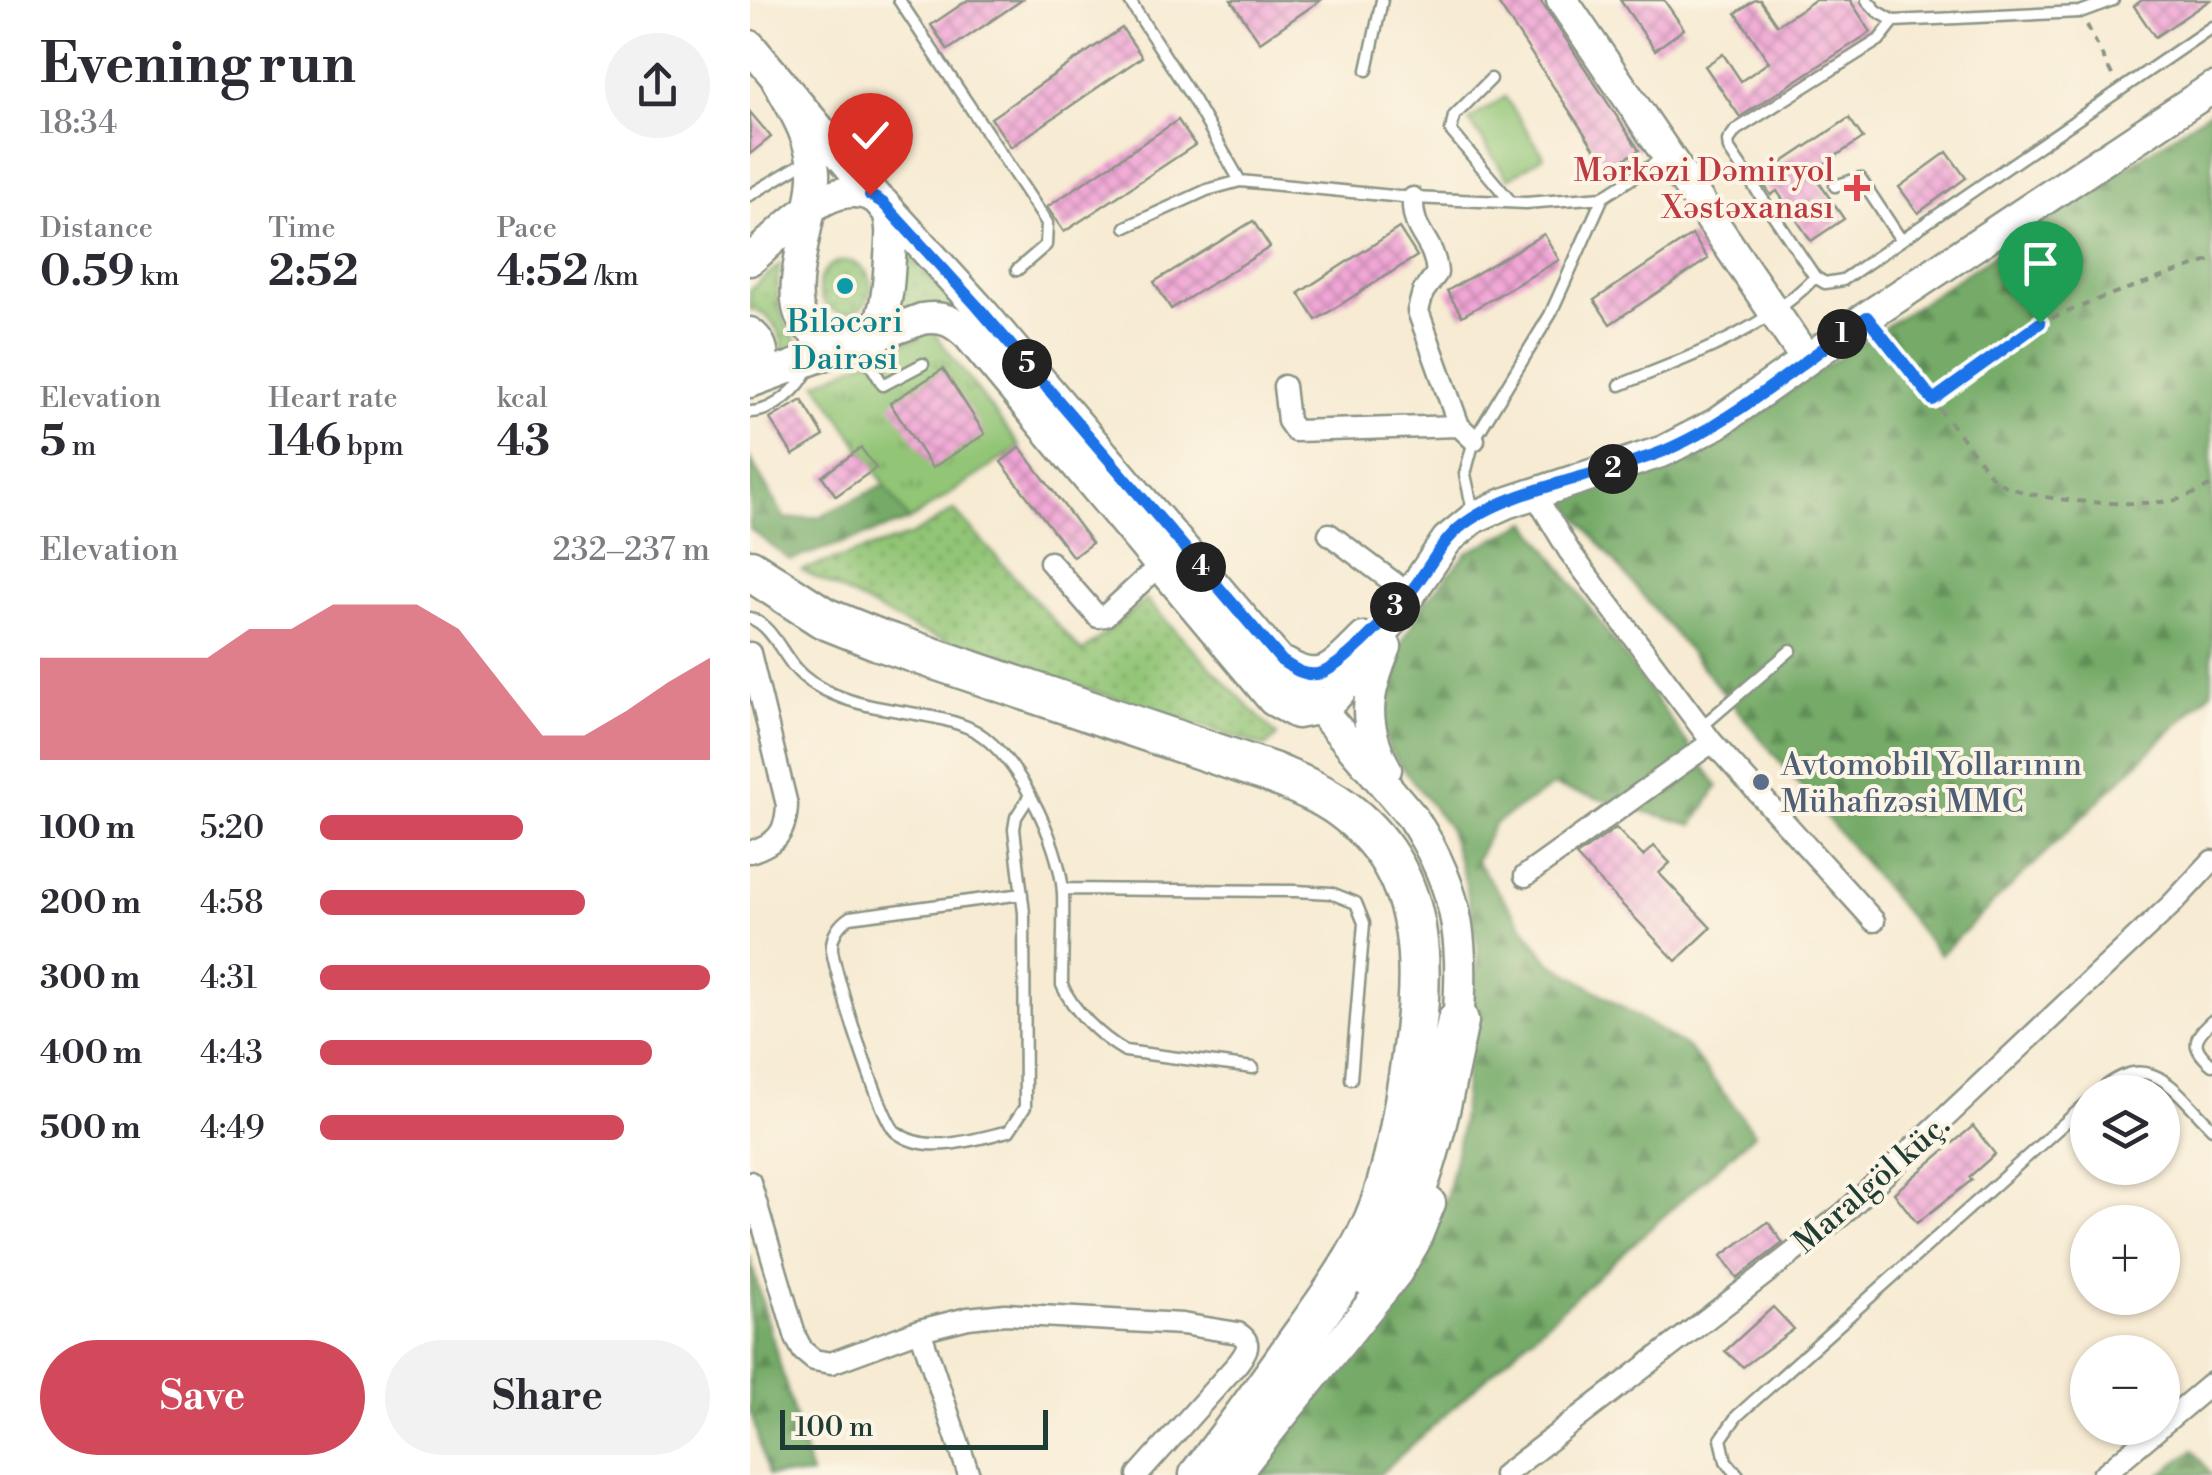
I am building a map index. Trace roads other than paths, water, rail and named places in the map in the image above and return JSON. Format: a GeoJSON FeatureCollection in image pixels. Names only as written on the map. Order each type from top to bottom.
{"type":"FeatureCollection","features":[{"type":"Feature","properties":{"kind":"highway"},"geometry":{"type":"LineString","coordinates":[[750,570],[824,618],[879,640],[1272,773],[1311,790],[1366,830],[1403,886],[1415,919],[1421,983],[1398,1140],[1386,1190],[1346,1274],[1232,1456]]}},
{"type":"Feature","properties":{"kind":"highway"},"geometry":{"type":"LineString","coordinates":[[1200,1475],[1232,1456],[1358,1293],[1404,1223],[1424,1165],[1458,1021]]}},
{"type":"Feature","properties":{"kind":"main road"},"geometry":{"type":"LineString","coordinates":[[1562,0],[1806,359]]}},
{"type":"Feature","properties":{"kind":"main road"},"geometry":{"type":"LineString","coordinates":[[750,46],[1412,816]]}},
{"type":"Feature","properties":{"kind":"main road"},"geometry":{"type":"LineString","coordinates":[[750,260],[811,209],[830,196],[848,191],[870,195],[883,203],[892,226],[888,288],[881,320],[857,342],[831,341],[812,330],[800,315],[796,303],[799,269],[811,209],[814,185],[812,153],[803,124],[777,80]]}},
{"type":"Feature","properties":{"kind":"main road"},"geometry":{"type":"LineString","coordinates":[[750,382],[929,318],[947,319],[969,336],[1274,700],[1297,713],[1322,708],[1360,669],[1447,540],[1475,517],[1690,439],[2212,88]]}},
{"type":"Feature","properties":{"kind":"main road"},"geometry":{"type":"LineString","coordinates":[[750,334],[762,348],[763,358],[761,370],[750,382]]}},
{"type":"Feature","properties":{"kind":"main road"},"geometry":{"type":"LineString","coordinates":[[1282,661],[1302,674],[1333,668],[1409,594]]}},
{"type":"Feature","properties":{"kind":"main road"},"geometry":{"type":"LineString","coordinates":[[1409,594],[1377,668],[1367,718],[1374,746],[1441,865],[1451,892],[1460,929],[1458,1021]]}},
{"type":"Feature","properties":{"kind":"street"},"geometry":{"type":"LineString","coordinates":[[1284,386],[1288,421],[1295,432],[1466,433],[1418,311],[1423,292],[1436,273],[1435,254],[1412,219],[1413,198]]}},
{"type":"Feature","properties":{"kind":"street"},"geometry":{"type":"LineString","coordinates":[[1534,493],[1569,551],[1707,734],[1874,921]]}},
{"type":"Feature","properties":{"kind":"street"},"geometry":{"type":"LineString","coordinates":[[1329,534],[1409,594]]}},
{"type":"Feature","properties":{"kind":"street"},"geometry":{"type":"LineString","coordinates":[[1050,562],[1098,617],[1105,616],[1160,565]]}},
{"type":"Feature","properties":{"kind":"street"},"geometry":{"type":"LineString","coordinates":[[750,653],[787,804],[781,836],[750,852]]}},
{"type":"Feature","properties":{"kind":"street"},"geometry":{"type":"LineString","coordinates":[[1525,876],[1707,734]]}},
{"type":"Feature","properties":{"kind":"street","name":"Maralgöl küç."},"geometry":{"type":"LineString","coordinates":[[1504,1475],[1843,1214],[2172,904],[2212,861]]}},
{"type":"Feature","properties":{"kind":"street"},"geometry":{"type":"LineString","coordinates":[[750,1182],[796,1338],[802,1351],[814,1360],[830,1362],[920,1330],[1004,1314],[1182,1324],[1244,1336],[1248,1351],[1138,1475]]}},
{"type":"Feature","properties":{"kind":"street"},"geometry":{"type":"LineString","coordinates":[[920,1330],[969,1475]]}},
{"type":"Feature","properties":{"kind":"street"},"geometry":{"type":"LineString","coordinates":[[2180,1410],[2212,1383]]}},
{"type":"Feature","properties":{"kind":"street"},"geometry":{"type":"LineString","coordinates":[[2103,1475],[2139,1445]]}},
{"type":"Feature","properties":{"kind":"lane"},"geometry":{"type":"LineString","coordinates":[[899,0],[1047,223],[1046,245],[1018,270]]}},
{"type":"Feature","properties":{"kind":"lane"},"geometry":{"type":"LineString","coordinates":[[1129,0],[1194,99],[1240,182]]}},
{"type":"Feature","properties":{"kind":"lane"},"geometry":{"type":"LineString","coordinates":[[1368,70],[1382,0]]}},
{"type":"Feature","properties":{"kind":"lane"},"geometry":{"type":"LineString","coordinates":[[1867,0],[1894,21],[2080,12],[2114,0]]}},
{"type":"Feature","properties":{"kind":"lane"},"geometry":{"type":"LineString","coordinates":[[1894,21],[1878,40],[1736,130],[1728,141],[1729,150],[1815,277],[1825,284],[1843,280],[2212,26]]}},
{"type":"Feature","properties":{"kind":"lane"},"geometry":{"type":"LineString","coordinates":[[1491,80],[1454,116],[1452,131],[1511,202]]}},
{"type":"Feature","properties":{"kind":"lane"},"geometry":{"type":"LineString","coordinates":[[750,195],[763,184],[802,166],[812,153]]}},
{"type":"Feature","properties":{"kind":"lane"},"geometry":{"type":"LineString","coordinates":[[1126,226],[1207,190],[1240,182],[1413,198],[1511,202],[1603,198],[1668,155]]}},
{"type":"Feature","properties":{"kind":"lane"},"geometry":{"type":"LineString","coordinates":[[1835,186],[1860,178],[1901,240]]}},
{"type":"Feature","properties":{"kind":"lane"},"geometry":{"type":"LineString","coordinates":[[1475,517],[1466,490],[1466,433],[1550,315],[1603,198]]}},
{"type":"Feature","properties":{"kind":"lane"},"geometry":{"type":"LineString","coordinates":[[1620,385],[1720,344],[1790,303],[1815,277]]}},
{"type":"Feature","properties":{"kind":"lane"},"geometry":{"type":"LineString","coordinates":[[857,342],[883,385],[923,364]]}},
{"type":"Feature","properties":{"kind":"lane"},"geometry":{"type":"LineString","coordinates":[[750,412],[762,410],[799,386],[814,357]]}},
{"type":"Feature","properties":{"kind":"lane"},"geometry":{"type":"LineString","coordinates":[[750,618],[767,630],[797,671],[831,694],[966,726],[987,737],[1009,759],[1030,795],[1063,890],[1062,985],[1067,998],[1108,1041],[1125,1051],[1253,1068]]}},
{"type":"Feature","properties":{"kind":"lane"},"geometry":{"type":"LineString","coordinates":[[1707,734],[1791,650]]}},
{"type":"Feature","properties":{"kind":"lane"},"geometry":{"type":"LineString","coordinates":[[1022,894],[850,917],[841,923],[832,948],[874,1093],[893,1131],[917,1142],[956,1144],[1010,1132],[1025,1108],[1022,894],[1014,829],[1016,817],[1030,795]]}},
{"type":"Feature","properties":{"kind":"lane"},"geometry":{"type":"LineString","coordinates":[[1063,890],[1296,891],[1331,893],[1356,904],[1364,922],[1351,1079]]}},
{"type":"Feature","properties":{"kind":"lane"},"geometry":{"type":"LineString","coordinates":[[2212,1021],[2198,1033],[2196,1044],[2198,1054],[2212,1065]]}},
{"type":"Feature","properties":{"kind":"lane"},"geometry":{"type":"LineString","coordinates":[[2124,1075],[2144,1071],[2155,1075]]}},
{"type":"Feature","properties":{"kind":"lane"},"geometry":{"type":"LineString","coordinates":[[2180,1095],[2212,1128]]}},
{"type":"Feature","properties":{"kind":"lane"},"geometry":{"type":"LineString","coordinates":[[1738,1475],[1726,1461],[1721,1438],[1737,1416],[2070,1118]]}},
{"type":"Feature","properties":{"kind":"place","name":"Mərkəzi Dəmiryol Xəstəxanası"},"geometry":{"type":"Point","coordinates":[1857,188]}},
{"type":"Feature","properties":{"kind":"place","name":"Biləcəri Dairəsi"},"geometry":{"type":"Point","coordinates":[845,286]}},
{"type":"Feature","properties":{"kind":"place","name":"Avtomobil Yollarının Mühafizəsi MMC"},"geometry":{"type":"Point","coordinates":[1761,782]}}]}
